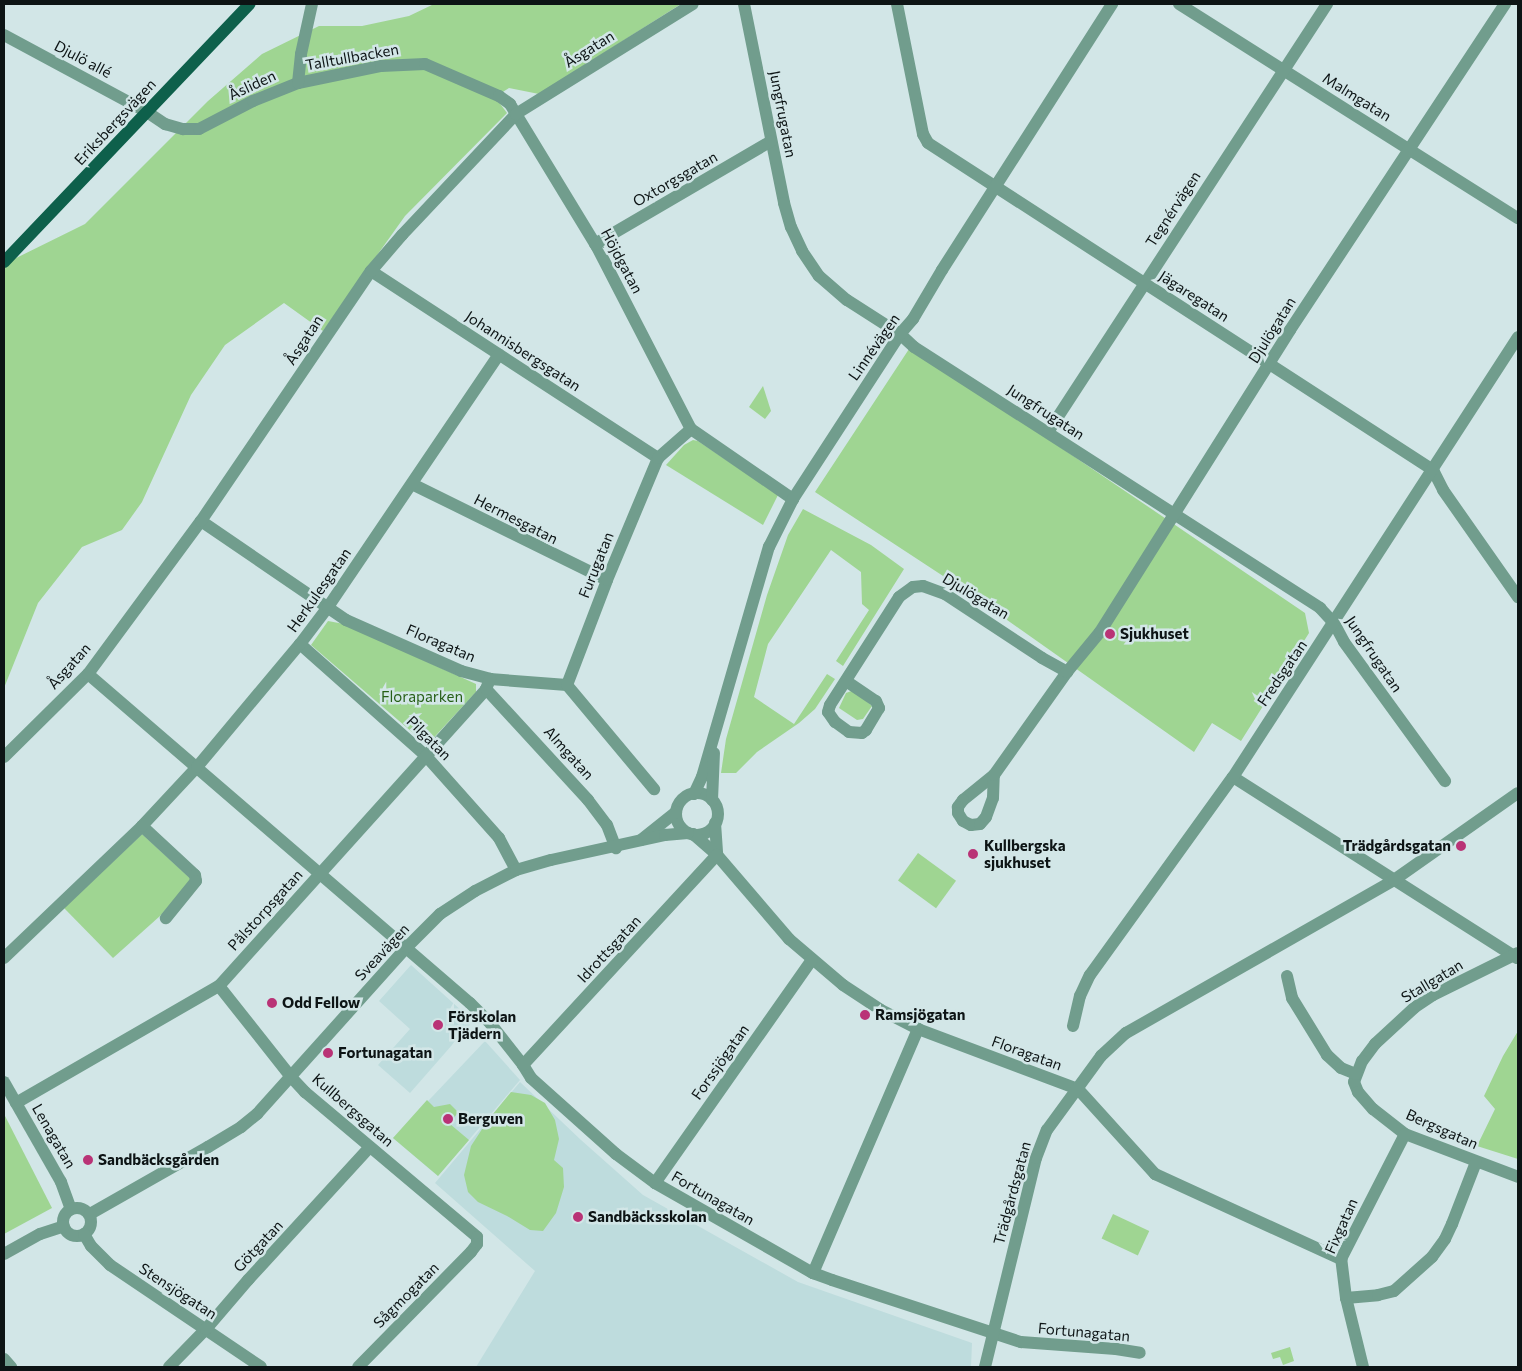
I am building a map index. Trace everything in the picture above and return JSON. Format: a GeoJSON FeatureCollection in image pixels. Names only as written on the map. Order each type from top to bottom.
{"type":"FeatureCollection","features":[{"type":"Feature","properties":{"kind":"main road","name":"Eriksbergsvägen"},"geometry":{"type":"LineString","coordinates":[[4,262],[250,4]]}},
{"type":"Feature","properties":{"kind":"street","name":"Åsliden"},"geometry":{"type":"LineString","coordinates":[[147,112],[165,124],[183,129],[199,129],[253,100],[298,83],[303,38],[312,4]]}},
{"type":"Feature","properties":{"kind":"street","name":"Åsgatan"},"geometry":{"type":"LineString","coordinates":[[4,757],[88,674],[201,521],[371,271],[516,114],[692,4]]}},
{"type":"Feature","properties":{"kind":"street","name":"Jungfrugatan"},"geometry":{"type":"LineString","coordinates":[[744,4],[784,203],[791,227],[802,251],[819,276],[831,287],[900,334],[914,346],[1320,608],[1334,622],[1344,642],[1445,781]]}},
{"type":"Feature","properties":{"kind":"street","name":"Jägaregatan"},"geometry":{"type":"LineString","coordinates":[[897,4],[923,134],[928,143],[1433,470],[1443,490],[1518,597]]}},
{"type":"Feature","properties":{"kind":"street","name":"Linnévägen"},"geometry":{"type":"LineString","coordinates":[[694,794],[702,777],[770,547],[793,499],[900,334],[913,319],[942,270],[1112,4]]}},
{"type":"Feature","properties":{"kind":"street","name":"Malmgatan"},"geometry":{"type":"LineString","coordinates":[[1179,4],[1518,218]]}},
{"type":"Feature","properties":{"kind":"street","name":"Tegnérvägen"},"geometry":{"type":"LineString","coordinates":[[1048,432],[1327,4]]}},
{"type":"Feature","properties":{"kind":"street","name":"Djulögatan"},"geometry":{"type":"LineString","coordinates":[[994,775],[1067,672],[1100,632],[1270,364],[1504,4]]}},
{"type":"Feature","properties":{"kind":"street","name":"Djulö allé"},"geometry":{"type":"LineString","coordinates":[[4,35],[147,112]]}},
{"type":"Feature","properties":{"kind":"street","name":"Talltullbacken"},"geometry":{"type":"LineString","coordinates":[[298,83],[381,66],[425,64],[499,96],[510,104],[516,114]]}},
{"type":"Feature","properties":{"kind":"street","name":"Höjdgatan"},"geometry":{"type":"LineString","coordinates":[[516,114],[596,244],[691,429],[793,499]]}},
{"type":"Feature","properties":{"kind":"street","name":"Oxtorgsgatan"},"geometry":{"type":"LineString","coordinates":[[596,244],[771,141]]}},
{"type":"Feature","properties":{"kind":"street","name":"Johannisbergsgatan"},"geometry":{"type":"LineString","coordinates":[[371,271],[658,458]]}},
{"type":"Feature","properties":{"kind":"street","name":"Fredsgatan"},"geometry":{"type":"LineString","coordinates":[[1073,1026],[1080,996],[1090,975],[1233,776],[1518,337]]}},
{"type":"Feature","properties":{"kind":"street","name":"Herkulesgatan"},"geometry":{"type":"LineString","coordinates":[[4,958],[142,826],[197,767],[300,644],[328,607],[499,354]]}},
{"type":"Feature","properties":{"kind":"street"},"geometry":{"type":"LineString","coordinates":[[658,458],[691,429]]}},
{"type":"Feature","properties":{"kind":"street","name":"Furugatan"},"geometry":{"type":"LineString","coordinates":[[567,685],[607,580],[658,458]]}},
{"type":"Feature","properties":{"kind":"street","name":"Hermesgatan"},"geometry":{"type":"LineString","coordinates":[[412,484],[607,580]]}},
{"type":"Feature","properties":{"kind":"street","name":"Floragatan"},"geometry":{"type":"LineString","coordinates":[[201,521],[346,620],[488,684],[567,685]]}},
{"type":"Feature","properties":{"kind":"street","name":"Djulögatan"},"geometry":{"type":"LineString","coordinates":[[846,681],[899,597],[914,586],[923,586],[945,594],[1042,658],[1067,672]]}},
{"type":"Feature","properties":{"kind":"street","name":"Pilgatan"},"geometry":{"type":"LineString","coordinates":[[300,644],[426,756],[499,838],[516,870]]}},
{"type":"Feature","properties":{"kind":"street","name":"Fortunagatan"},"geometry":{"type":"LineString","coordinates":[[88,674],[470,1003],[490,1023],[523,1064],[531,1078],[616,1154],[655,1184],[813,1273],[1021,1342],[1116,1349],[1140,1353]]}},
{"type":"Feature","properties":{"kind":"street","name":"Pålstorpsgatan"},"geometry":{"type":"LineString","coordinates":[[16,1103],[219,986],[426,756],[488,684]]}},
{"type":"Feature","properties":{"kind":"street","name":"Almgatan"},"geometry":{"type":"LineString","coordinates":[[488,684],[588,800],[607,825],[616,848]]}},
{"type":"Feature","properties":{"kind":"street"},"geometry":{"type":"LineString","coordinates":[[567,685],[654,789]]}},
{"type":"Feature","properties":{"kind":"street","name":"Linnévägen"},"geometry":{"type":"LineString","coordinates":[[712,800],[715,733]]}},
{"type":"Feature","properties":{"kind":"street"},"geometry":{"type":"LineString","coordinates":[[1233,776],[1516,956]]}},
{"type":"Feature","properties":{"kind":"street","name":"Trädgårdsgatan"},"geometry":{"type":"LineString","coordinates":[[985,1367],[1036,1158],[1047,1130],[1101,1056],[1126,1033],[1394,880],[1518,793]]}},
{"type":"Feature","properties":{"kind":"street"},"geometry":{"type":"LineString","coordinates":[[715,823],[706,833],[691,834],[678,823],[676,812],[683,799],[694,794],[703,794],[712,800],[717,808],[715,823],[717,855]]}},
{"type":"Feature","properties":{"kind":"street","name":"Sveavägen"},"geometry":{"type":"LineString","coordinates":[[637,843],[676,812]]}},
{"type":"Feature","properties":{"kind":"street"},"geometry":{"type":"LineString","coordinates":[[142,826],[195,874],[196,881],[166,918]]}},
{"type":"Feature","properties":{"kind":"street","name":"Floragatan"},"geometry":{"type":"LineString","coordinates":[[691,834],[717,855],[774,924],[812,960],[881,1010],[918,1029],[1078,1089],[1155,1174],[1341,1259]]}},
{"type":"Feature","properties":{"kind":"street","name":"Sveavägen"},"geometry":{"type":"LineString","coordinates":[[90,1214],[241,1127],[291,1077],[407,947],[440,914],[475,891],[516,870],[551,860],[616,848],[665,835],[691,834]]}},
{"type":"Feature","properties":{"kind":"street","name":"Idrottsgatan"},"geometry":{"type":"LineString","coordinates":[[523,1064],[717,855]]}},
{"type":"Feature","properties":{"kind":"street","name":"Stallgatan"},"geometry":{"type":"LineString","coordinates":[[1356,1074],[1362,1061],[1375,1044],[1414,1008],[1433,996],[1516,956]]}},
{"type":"Feature","properties":{"kind":"street","name":"Forssjögatan"},"geometry":{"type":"LineString","coordinates":[[655,1184],[812,960]]}},
{"type":"Feature","properties":{"kind":"street"},"geometry":{"type":"LineString","coordinates":[[1287,976],[1292,998],[1327,1055],[1341,1068],[1356,1074]]}},
{"type":"Feature","properties":{"kind":"street","name":"Kullbergsgatan"},"geometry":{"type":"LineString","coordinates":[[219,986],[291,1077],[370,1147],[470,1230],[477,1237],[477,1244]]}},
{"type":"Feature","properties":{"kind":"street"},"geometry":{"type":"LineString","coordinates":[[813,1273],[918,1029]]}},
{"type":"Feature","properties":{"kind":"street","name":"Bergsgatan"},"geometry":{"type":"LineString","coordinates":[[1356,1074],[1354,1082],[1358,1092],[1373,1108],[1405,1134],[1518,1177]]}},
{"type":"Feature","properties":{"kind":"street","name":"Lenagatan"},"geometry":{"type":"LineString","coordinates":[[4,1082],[61,1182],[71,1208]]}},
{"type":"Feature","properties":{"kind":"street","name":"Fixgatan"},"geometry":{"type":"LineString","coordinates":[[1363,1367],[1346,1298],[1341,1259],[1405,1134]]}},
{"type":"Feature","properties":{"kind":"street","name":"Götgatan"},"geometry":{"type":"LineString","coordinates":[[169,1367],[206,1330],[248,1280],[370,1147]]}},
{"type":"Feature","properties":{"kind":"street"},"geometry":{"type":"LineString","coordinates":[[1346,1298],[1388,1294],[1417,1272],[1432,1257],[1445,1239],[1452,1224],[1476,1162]]}},
{"type":"Feature","properties":{"kind":"street"},"geometry":{"type":"LineString","coordinates":[[71,1208],[81,1208],[90,1214],[90,1228],[84,1234],[72,1235],[64,1226],[64,1216],[71,1208]]}},
{"type":"Feature","properties":{"kind":"street"},"geometry":{"type":"LineString","coordinates":[[4,1254],[40,1234],[64,1226]]}},
{"type":"Feature","properties":{"kind":"street","name":"Stensjögatan"},"geometry":{"type":"LineString","coordinates":[[84,1234],[91,1246],[110,1265],[261,1367]]}},
{"type":"Feature","properties":{"kind":"street","name":"Sågmogatan"},"geometry":{"type":"LineString","coordinates":[[358,1367],[477,1244]]}},
{"type":"Feature","properties":{"kind":"street"},"geometry":{"type":"LineString","coordinates":[[4,1359],[11,1367]]}},
{"type":"Feature","properties":{"kind":"shaded area","name":"Förskolan Tjädern"},"geometry":{"type":"Polygon","coordinates":[[[411,965],[473,1021],[410,1093],[378,1065],[410,1029],[379,1001],[411,965]]]}},
{"type":"Feature","properties":{"kind":"shaded area","name":"Berguven"},"geometry":{"type":"Polygon","coordinates":[[[485,1041],[520,1080],[438,1176],[393,1138],[485,1041]]]}},
{"type":"Feature","properties":{"kind":"shaded area","name":"Sandbäcksskolan"},"geometry":{"type":"Polygon","coordinates":[[[520,1082],[643,1195],[798,1282],[972,1343],[971,1367],[476,1367],[535,1271],[435,1183],[520,1082]]]}},
{"type":"Feature","properties":{"kind":"green space"},"geometry":{"type":"Polygon","coordinates":[[[434,4],[681,4],[539,94],[509,88],[495,97],[507,113],[405,216],[323,331],[284,303],[225,345],[191,395],[142,502],[122,530],[82,547],[38,603],[4,688],[4,264],[85,224],[208,101],[262,54],[319,26],[362,26],[409,16],[434,4]]]}},
{"type":"Feature","properties":{"kind":"green space"},"geometry":{"type":"Polygon","coordinates":[[[911,346],[1305,613],[1309,633],[1241,741],[1212,723],[1194,752],[969,593],[815,492],[911,346]]]}},
{"type":"Feature","properties":{"kind":"green space"},"geometry":{"type":"Polygon","coordinates":[[[763,386],[771,411],[765,419],[749,407],[763,386]]]}},
{"type":"Feature","properties":{"kind":"green space"},"geometry":{"type":"Polygon","coordinates":[[[693,440],[698,441],[778,495],[763,525],[666,465],[684,445],[693,440]]]}},
{"type":"Feature","properties":{"kind":"green space"},"geometry":{"type":"Polygon","coordinates":[[[803,509],[871,545],[904,569],[843,666],[836,661],[869,610],[862,604],[861,572],[831,550],[768,644],[754,697],[794,724],[827,674],[835,679],[815,709],[799,723],[757,752],[736,773],[721,773],[726,739],[767,595],[788,535],[803,509]]]}},
{"type":"Feature","properties":{"kind":"green space","name":"Floraparken"},"geometry":{"type":"Polygon","coordinates":[[[328,621],[344,624],[476,684],[476,692],[427,745],[311,645],[328,621]]]}},
{"type":"Feature","properties":{"kind":"green space"},"geometry":{"type":"Polygon","coordinates":[[[854,690],[872,706],[863,719],[857,720],[839,708],[846,693],[854,690]]]}},
{"type":"Feature","properties":{"kind":"green space"},"geometry":{"type":"Polygon","coordinates":[[[142,834],[192,880],[160,916],[113,958],[64,908],[142,834]]]}},
{"type":"Feature","properties":{"kind":"green space"},"geometry":{"type":"Polygon","coordinates":[[[918,853],[956,881],[936,908],[898,881],[918,853]]]}},
{"type":"Feature","properties":{"kind":"green space"},"geometry":{"type":"Polygon","coordinates":[[[1518,1031],[1518,1159],[1477,1146],[1495,1109],[1484,1096],[1503,1056],[1518,1031]]]}},
{"type":"Feature","properties":{"kind":"green space"},"geometry":{"type":"Polygon","coordinates":[[[511,1092],[531,1095],[545,1103],[555,1120],[559,1139],[554,1160],[563,1168],[564,1187],[556,1213],[543,1231],[530,1230],[478,1202],[468,1192],[464,1175],[471,1146],[488,1120],[511,1092]]]}},
{"type":"Feature","properties":{"kind":"green space"},"geometry":{"type":"Polygon","coordinates":[[[427,1100],[434,1107],[450,1104],[458,1112],[450,1124],[469,1140],[438,1176],[393,1138],[427,1100]]]}},
{"type":"Feature","properties":{"kind":"green space"},"geometry":{"type":"Polygon","coordinates":[[[4,1114],[52,1208],[4,1234],[4,1114]]]}},
{"type":"Feature","properties":{"kind":"green space"},"geometry":{"type":"Polygon","coordinates":[[[1113,1214],[1149,1231],[1138,1255],[1102,1238],[1113,1214]]]}},
{"type":"Feature","properties":{"kind":"green space"},"geometry":{"type":"Polygon","coordinates":[[[1290,1347],[1294,1361],[1283,1365],[1280,1357],[1273,1359],[1271,1353],[1290,1347]]]}},
{"type":"Feature","properties":{"kind":"place","name":"Sjukhuset"},"geometry":{"type":"Point","coordinates":[1110,634]}},
{"type":"Feature","properties":{"kind":"place","name":"Trädgårdsgatan"},"geometry":{"type":"Point","coordinates":[1461,846]}},
{"type":"Feature","properties":{"kind":"place","name":"Kullbergska sjukhuset"},"geometry":{"type":"Point","coordinates":[973,854]}},
{"type":"Feature","properties":{"kind":"place","name":"Odd Fellow"},"geometry":{"type":"Point","coordinates":[272,1003]}},
{"type":"Feature","properties":{"kind":"place","name":"Ramsjögatan"},"geometry":{"type":"Point","coordinates":[865,1015]}},
{"type":"Feature","properties":{"kind":"place","name":"Förskolan Tjädern"},"geometry":{"type":"Point","coordinates":[438,1025]}},
{"type":"Feature","properties":{"kind":"place","name":"Fortunagatan"},"geometry":{"type":"Point","coordinates":[328,1053]}},
{"type":"Feature","properties":{"kind":"place","name":"Berguven"},"geometry":{"type":"Point","coordinates":[448,1119]}},
{"type":"Feature","properties":{"kind":"place","name":"Sandbäcksgården"},"geometry":{"type":"Point","coordinates":[88,1160]}},
{"type":"Feature","properties":{"kind":"place","name":"Sandbäcksskolan"},"geometry":{"type":"Point","coordinates":[578,1217]}}]}
